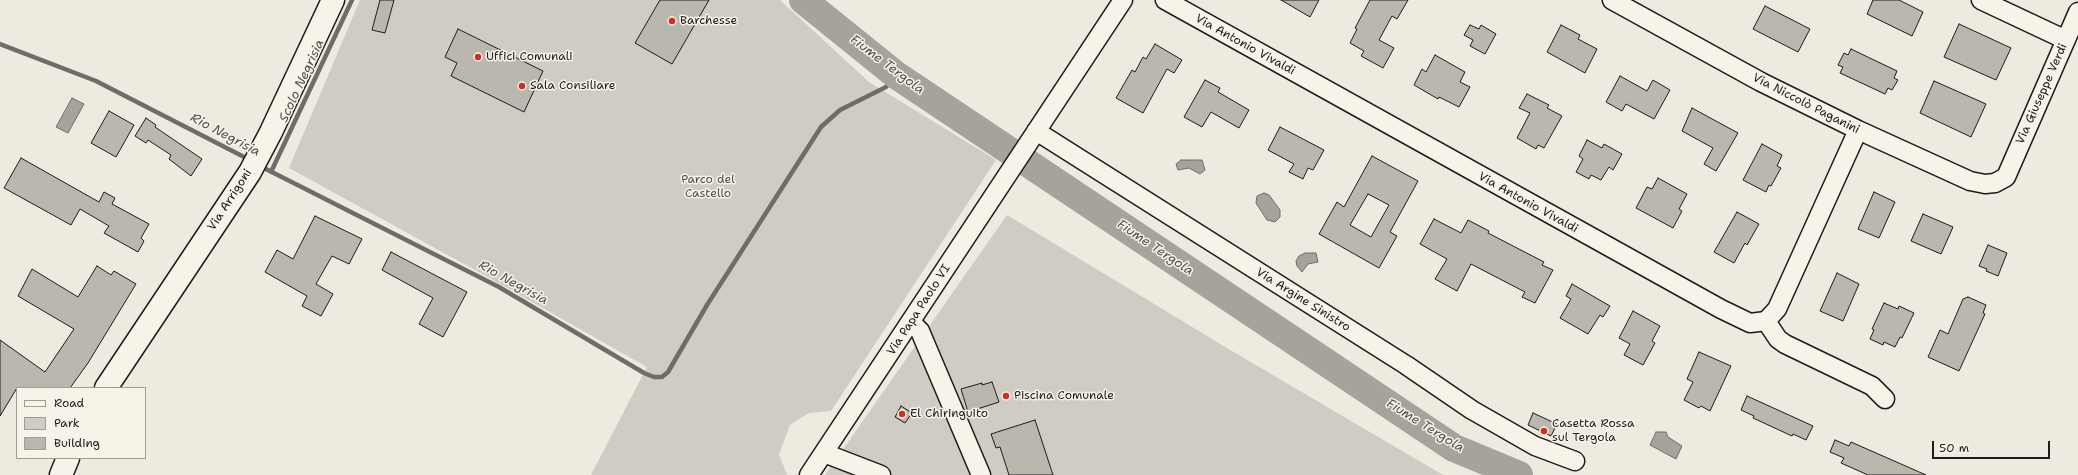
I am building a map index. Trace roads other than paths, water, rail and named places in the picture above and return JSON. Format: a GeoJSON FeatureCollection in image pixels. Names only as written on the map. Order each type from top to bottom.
{"type":"FeatureCollection","features":[{"type":"Feature","properties":{"kind":"main road","name":"Via Arrigoni"},"geometry":{"type":"LineString","coordinates":[[107,387],[250,172],[334,0]]}},
{"type":"Feature","properties":{"kind":"main road"},"geometry":{"type":"LineString","coordinates":[[61,475],[68,459]]}},
{"type":"Feature","properties":{"kind":"street","name":"Via Papa Paolo VI"},"geometry":{"type":"LineString","coordinates":[[809,475],[1124,0]]}},
{"type":"Feature","properties":{"kind":"street","name":"Via Antonio Vivaldi"},"geometry":{"type":"LineString","coordinates":[[1165,0],[1721,310],[1750,323],[1766,321]]}},
{"type":"Feature","properties":{"kind":"street","name":"Via Niccolò Paganini"},"geometry":{"type":"LineString","coordinates":[[1612,0],[1761,82],[1858,130],[1970,181],[1985,184],[1995,183],[2006,176]]}},
{"type":"Feature","properties":{"kind":"street"},"geometry":{"type":"LineString","coordinates":[[1981,0],[2066,40]]}},
{"type":"Feature","properties":{"kind":"street","name":"Via Giuseppe Verdi"},"geometry":{"type":"LineString","coordinates":[[2006,176],[2078,12]]}},
{"type":"Feature","properties":{"kind":"street"},"geometry":{"type":"LineString","coordinates":[[1858,130],[1776,309],[1766,321],[1778,340],[1872,386],[1885,399]]}},
{"type":"Feature","properties":{"kind":"street","name":"Via Argine Sinistro"},"geometry":{"type":"LineString","coordinates":[[1032,138],[1406,365],[1472,410],[1535,446],[1575,461]]}},
{"type":"Feature","properties":{"kind":"street"},"geometry":{"type":"LineString","coordinates":[[911,322],[920,331],[981,475]]}},
{"type":"Feature","properties":{"kind":"street"},"geometry":{"type":"LineString","coordinates":[[824,453],[881,475]]}},
{"type":"Feature","properties":{"kind":"waterway","name":"Scolo Negrisia"},"geometry":{"type":"LineString","coordinates":[[271,172],[352,0]]}},
{"type":"Feature","properties":{"kind":"waterway","name":"Fiume Tergola"},"geometry":{"type":"LineString","coordinates":[[803,0],[896,75],[1454,448],[1519,475]]}},
{"type":"Feature","properties":{"kind":"waterway","name":"Rio Negrisia"},"geometry":{"type":"LineString","coordinates":[[0,44],[96,81],[250,160]]}},
{"type":"Feature","properties":{"kind":"waterway","name":"Rio Negrisia"},"geometry":{"type":"LineString","coordinates":[[260,166],[499,287],[644,373],[654,377],[662,377],[668,372],[707,305],[821,127],[840,110],[886,87],[896,75]]}},
{"type":"Feature","properties":{"kind":"place","name":"Barchesse"},"geometry":{"type":"Point","coordinates":[672,21]}},
{"type":"Feature","properties":{"kind":"place","name":"Uffici Comunali"},"geometry":{"type":"Point","coordinates":[478,57]}},
{"type":"Feature","properties":{"kind":"place","name":"Sala Consiliare"},"geometry":{"type":"Point","coordinates":[522,86]}},
{"type":"Feature","properties":{"kind":"place","name":"Piscina Comunale"},"geometry":{"type":"Point","coordinates":[1006,396]}},
{"type":"Feature","properties":{"kind":"place","name":"El Chiringuito"},"geometry":{"type":"Point","coordinates":[902,414]}},
{"type":"Feature","properties":{"kind":"place","name":"Casetta Rossa sul Tergola"},"geometry":{"type":"Point","coordinates":[1544,431]}},
{"type":"Feature","properties":{"kind":"park label","name":"Parco del Castello"},"geometry":{"type":"Point","coordinates":[708,187]}}]}
